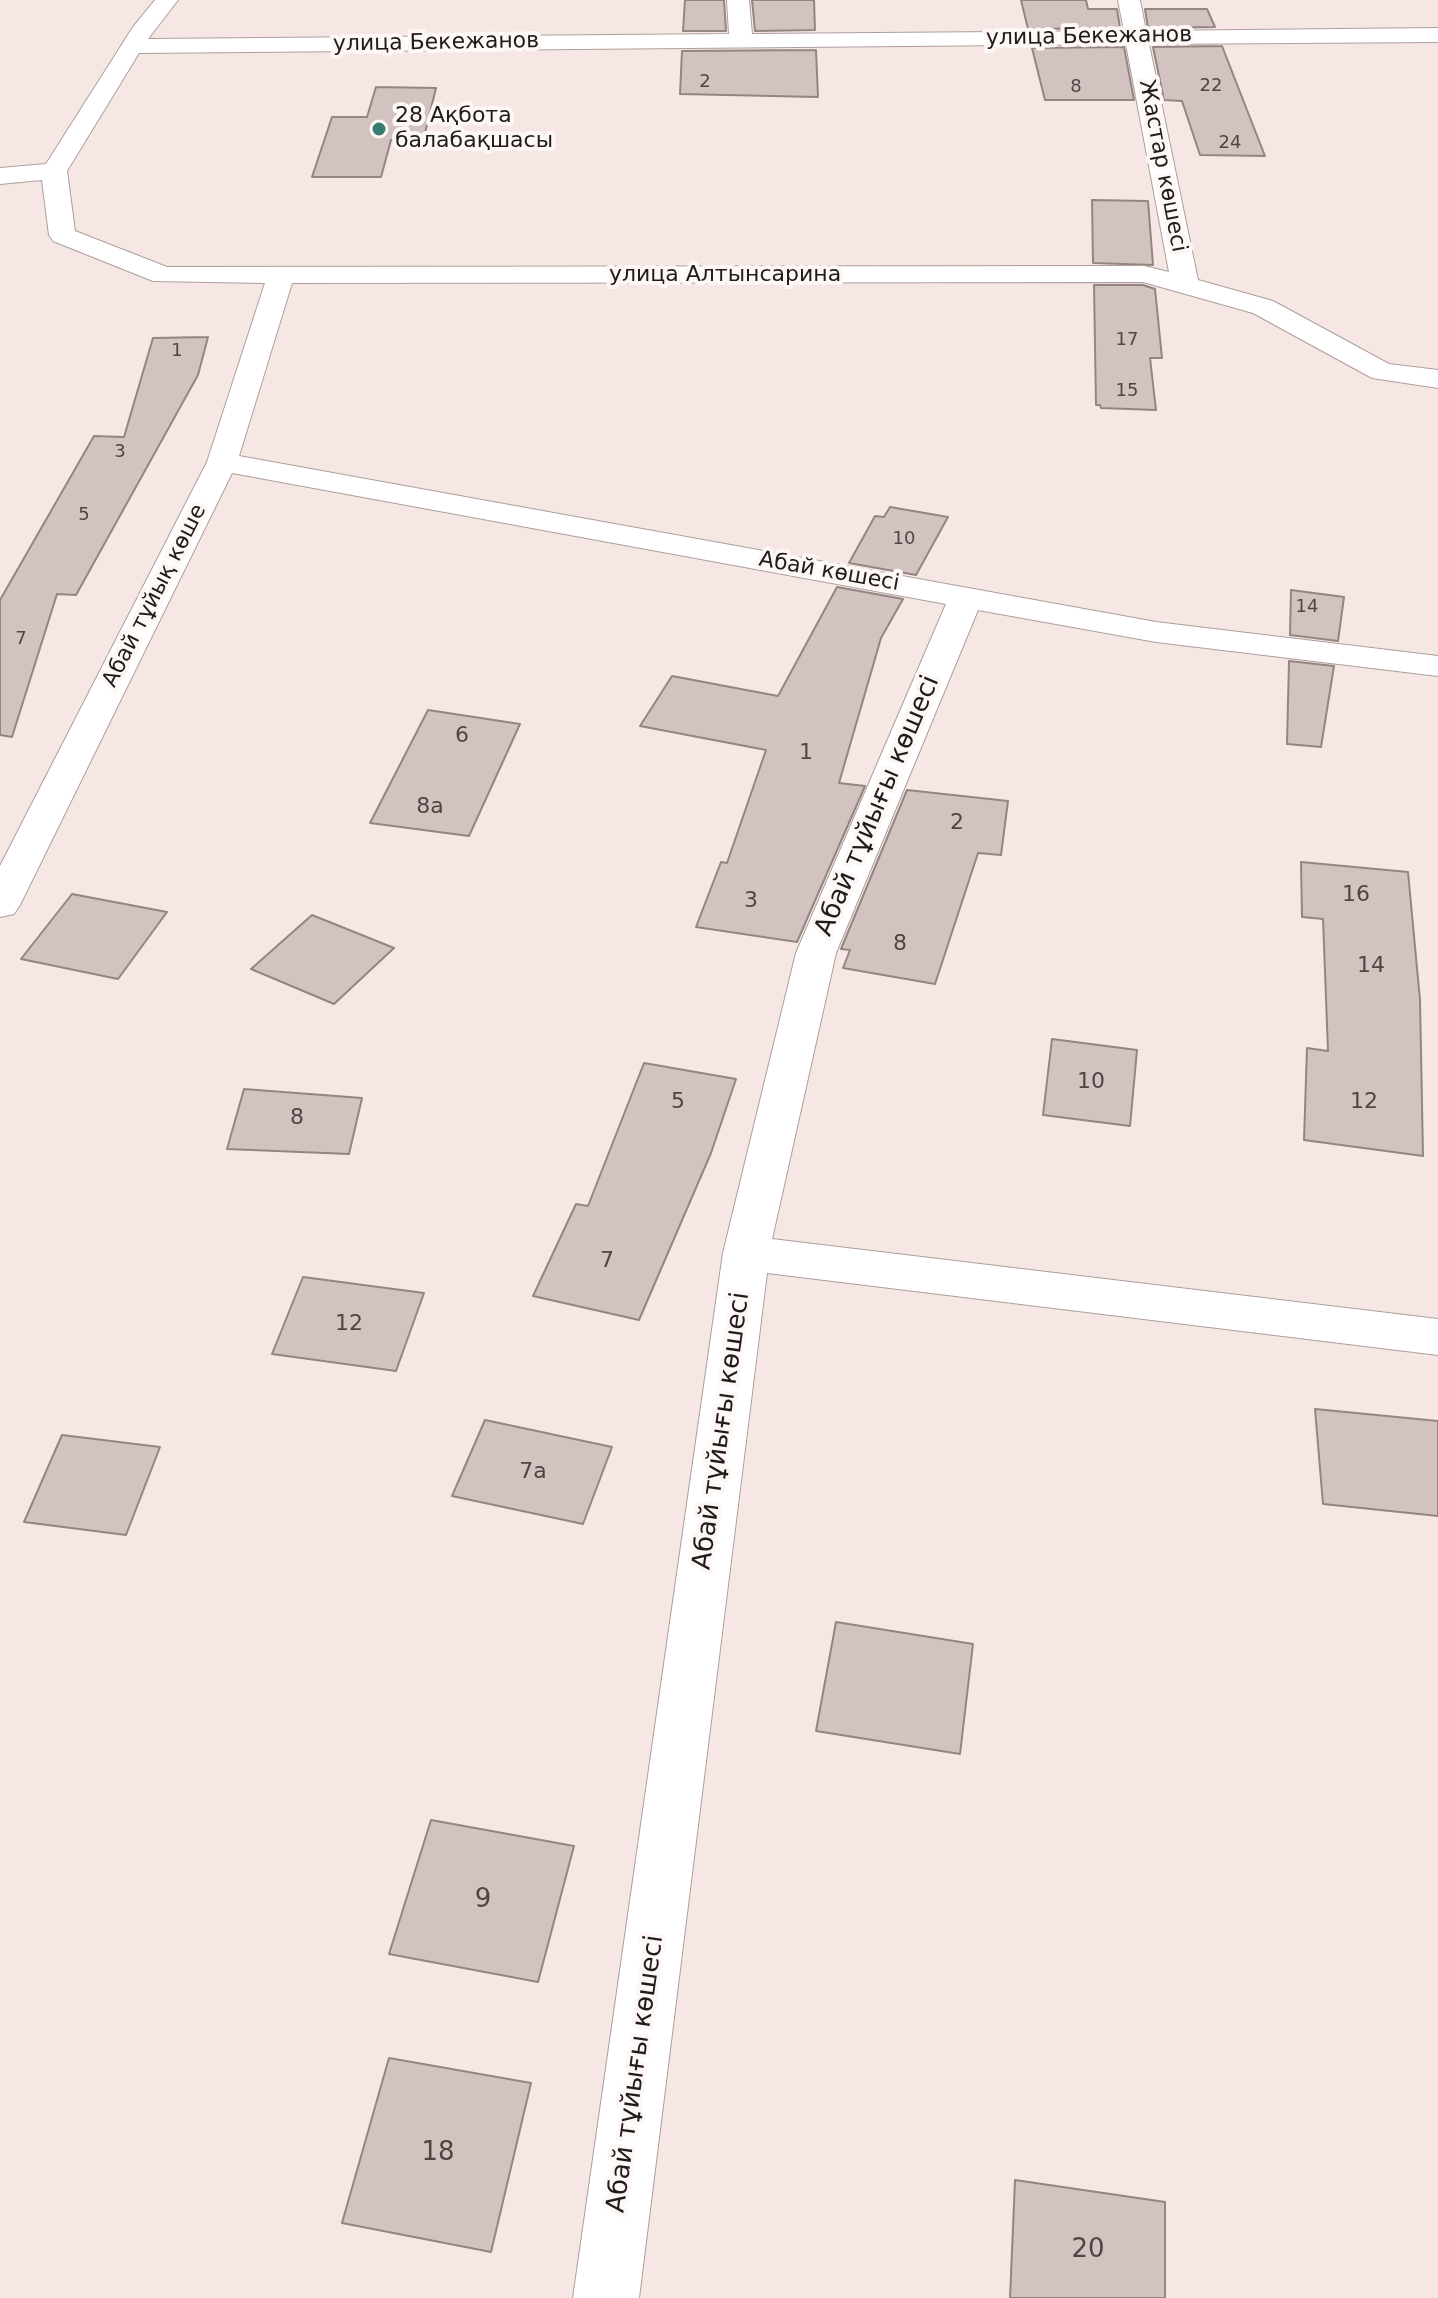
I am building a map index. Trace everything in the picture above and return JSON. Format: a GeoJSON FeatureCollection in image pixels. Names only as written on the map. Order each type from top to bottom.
{"type":"FeatureCollection","features":[{"type":"Feature","properties":{"kind":"street"},"geometry":{"type":"LineString","coordinates":[[0,176],[54,171],[132,46],[167,0]]}},
{"type":"Feature","properties":{"kind":"street"},"geometry":{"type":"LineString","coordinates":[[738,0],[741,40]]}},
{"type":"Feature","properties":{"kind":"street","name":"Жастар көшесі"},"geometry":{"type":"LineString","coordinates":[[1129,0],[1185,286]]}},
{"type":"Feature","properties":{"kind":"street","name":"улица Бекежанов"},"geometry":{"type":"LineString","coordinates":[[132,46],[1438,35]]}},
{"type":"Feature","properties":{"kind":"street","name":"улица Алтынсарина"},"geometry":{"type":"LineString","coordinates":[[54,171],[62,235],[163,275],[1144,274],[1263,307],[1382,372],[1438,379]]}},
{"type":"Feature","properties":{"kind":"street","name":"Абай тұйық көше"},"geometry":{"type":"LineString","coordinates":[[0,905],[222,462],[281,275]]}},
{"type":"Feature","properties":{"kind":"street","name":"Абай көшесі"},"geometry":{"type":"LineString","coordinates":[[222,462],[1156,632],[1438,666]]}},
{"type":"Feature","properties":{"kind":"street","name":"Абай тұйығы көшесі"},"geometry":{"type":"LineString","coordinates":[[606,2298],[746,1253],[816,953],[966,597]]}},
{"type":"Feature","properties":{"kind":"street"},"geometry":{"type":"LineString","coordinates":[[746,1253],[1438,1337]]}},
{"type":"Feature","properties":{"kind":"building"},"geometry":{"type":"Polygon","coordinates":[[[685,0],[724,0],[726,31],[683,31],[685,0]]]}},
{"type":"Feature","properties":{"kind":"building"},"geometry":{"type":"Polygon","coordinates":[[[752,0],[814,0],[815,30],[755,31],[752,0]]]}},
{"type":"Feature","properties":{"kind":"building"},"geometry":{"type":"Polygon","coordinates":[[[1021,0],[1086,0],[1088,9],[1117,9],[1120,28],[1028,29],[1021,0]]]}},
{"type":"Feature","properties":{"kind":"building"},"geometry":{"type":"Polygon","coordinates":[[[1145,9],[1207,9],[1215,27],[1148,28],[1145,9]]]}},
{"type":"Feature","properties":{"kind":"building"},"geometry":{"type":"Polygon","coordinates":[[[1222,46],[1265,156],[1200,155],[1182,101],[1164,100],[1153,47],[1222,46]]]}},
{"type":"Feature","properties":{"kind":"building"},"geometry":{"type":"Polygon","coordinates":[[[1124,47],[1134,100],[1045,100],[1032,48],[1124,47]]]}},
{"type":"Feature","properties":{"kind":"building"},"geometry":{"type":"Polygon","coordinates":[[[816,50],[818,97],[680,94],[682,51],[816,50]]]}},
{"type":"Feature","properties":{"kind":"building","name":"28 Ақбота балабақшасы"},"geometry":{"type":"Polygon","coordinates":[[[376,87],[436,88],[423,141],[391,140],[381,177],[312,177],[332,117],[367,117],[376,87]]]}},
{"type":"Feature","properties":{"kind":"building"},"geometry":{"type":"Polygon","coordinates":[[[1092,200],[1148,201],[1153,265],[1093,263],[1092,200]]]}},
{"type":"Feature","properties":{"kind":"building"},"geometry":{"type":"Polygon","coordinates":[[[1094,285],[1143,285],[1155,289],[1162,358],[1150,358],[1156,410],[1101,408],[1096,405],[1094,285]]]}},
{"type":"Feature","properties":{"kind":"building"},"geometry":{"type":"Polygon","coordinates":[[[208,337],[198,375],[76,595],[57,594],[12,737],[0,735],[0,600],[94,436],[124,437],[153,338],[208,337]]]}},
{"type":"Feature","properties":{"kind":"building"},"geometry":{"type":"Polygon","coordinates":[[[890,507],[948,517],[916,575],[849,563],[875,516],[884,517],[890,507]]]}},
{"type":"Feature","properties":{"kind":"building"},"geometry":{"type":"Polygon","coordinates":[[[837,587],[903,599],[881,638],[839,783],[865,786],[797,942],[696,927],[721,862],[727,863],[766,750],[640,726],[672,676],[778,696],[837,587]]]}},
{"type":"Feature","properties":{"kind":"building"},"geometry":{"type":"Polygon","coordinates":[[[1291,590],[1344,597],[1338,641],[1290,635],[1291,590]]]}},
{"type":"Feature","properties":{"kind":"building"},"geometry":{"type":"Polygon","coordinates":[[[1289,661],[1334,666],[1321,747],[1287,744],[1289,661]]]}},
{"type":"Feature","properties":{"kind":"building"},"geometry":{"type":"Polygon","coordinates":[[[428,710],[520,724],[469,836],[370,823],[428,710]]]}},
{"type":"Feature","properties":{"kind":"building"},"geometry":{"type":"Polygon","coordinates":[[[907,790],[1008,801],[1001,855],[978,853],[935,984],[843,968],[850,950],[841,949],[907,790]]]}},
{"type":"Feature","properties":{"kind":"building"},"geometry":{"type":"Polygon","coordinates":[[[1301,862],[1408,872],[1420,1000],[1423,1156],[1304,1140],[1307,1048],[1328,1051],[1323,919],[1302,917],[1301,862]]]}},
{"type":"Feature","properties":{"kind":"building"},"geometry":{"type":"Polygon","coordinates":[[[72,894],[167,912],[118,979],[21,959],[72,894]]]}},
{"type":"Feature","properties":{"kind":"building"},"geometry":{"type":"Polygon","coordinates":[[[312,915],[394,948],[334,1004],[251,969],[312,915]]]}},
{"type":"Feature","properties":{"kind":"building"},"geometry":{"type":"Polygon","coordinates":[[[1052,1039],[1137,1050],[1130,1126],[1043,1115],[1052,1039]]]}},
{"type":"Feature","properties":{"kind":"building"},"geometry":{"type":"Polygon","coordinates":[[[644,1063],[736,1079],[711,1153],[639,1320],[533,1296],[576,1204],[588,1206],[644,1063]]]}},
{"type":"Feature","properties":{"kind":"building"},"geometry":{"type":"Polygon","coordinates":[[[244,1089],[362,1098],[349,1154],[227,1149],[244,1089]]]}},
{"type":"Feature","properties":{"kind":"building"},"geometry":{"type":"Polygon","coordinates":[[[303,1277],[424,1293],[396,1371],[272,1354],[303,1277]]]}},
{"type":"Feature","properties":{"kind":"building"},"geometry":{"type":"Polygon","coordinates":[[[1315,1409],[1438,1421],[1438,1516],[1323,1504],[1315,1409]]]}},
{"type":"Feature","properties":{"kind":"building"},"geometry":{"type":"Polygon","coordinates":[[[485,1420],[612,1447],[583,1524],[452,1496],[485,1420]]]}},
{"type":"Feature","properties":{"kind":"building"},"geometry":{"type":"Polygon","coordinates":[[[62,1435],[160,1447],[126,1535],[24,1522],[62,1435]]]}},
{"type":"Feature","properties":{"kind":"building"},"geometry":{"type":"Polygon","coordinates":[[[836,1622],[973,1644],[960,1754],[816,1731],[836,1622]]]}},
{"type":"Feature","properties":{"kind":"building"},"geometry":{"type":"Polygon","coordinates":[[[431,1820],[574,1846],[538,1982],[389,1954],[431,1820]]]}},
{"type":"Feature","properties":{"kind":"building"},"geometry":{"type":"Polygon","coordinates":[[[389,2058],[531,2083],[491,2252],[342,2223],[389,2058]]]}},
{"type":"Feature","properties":{"kind":"building"},"geometry":{"type":"Polygon","coordinates":[[[1015,2180],[1165,2202],[1165,2298],[1010,2298],[1015,2180]]]}},
{"type":"Feature","properties":{"kind":"place","name":"28 Ақбота балабақшасы"},"geometry":{"type":"Point","coordinates":[379,129]}}]}
